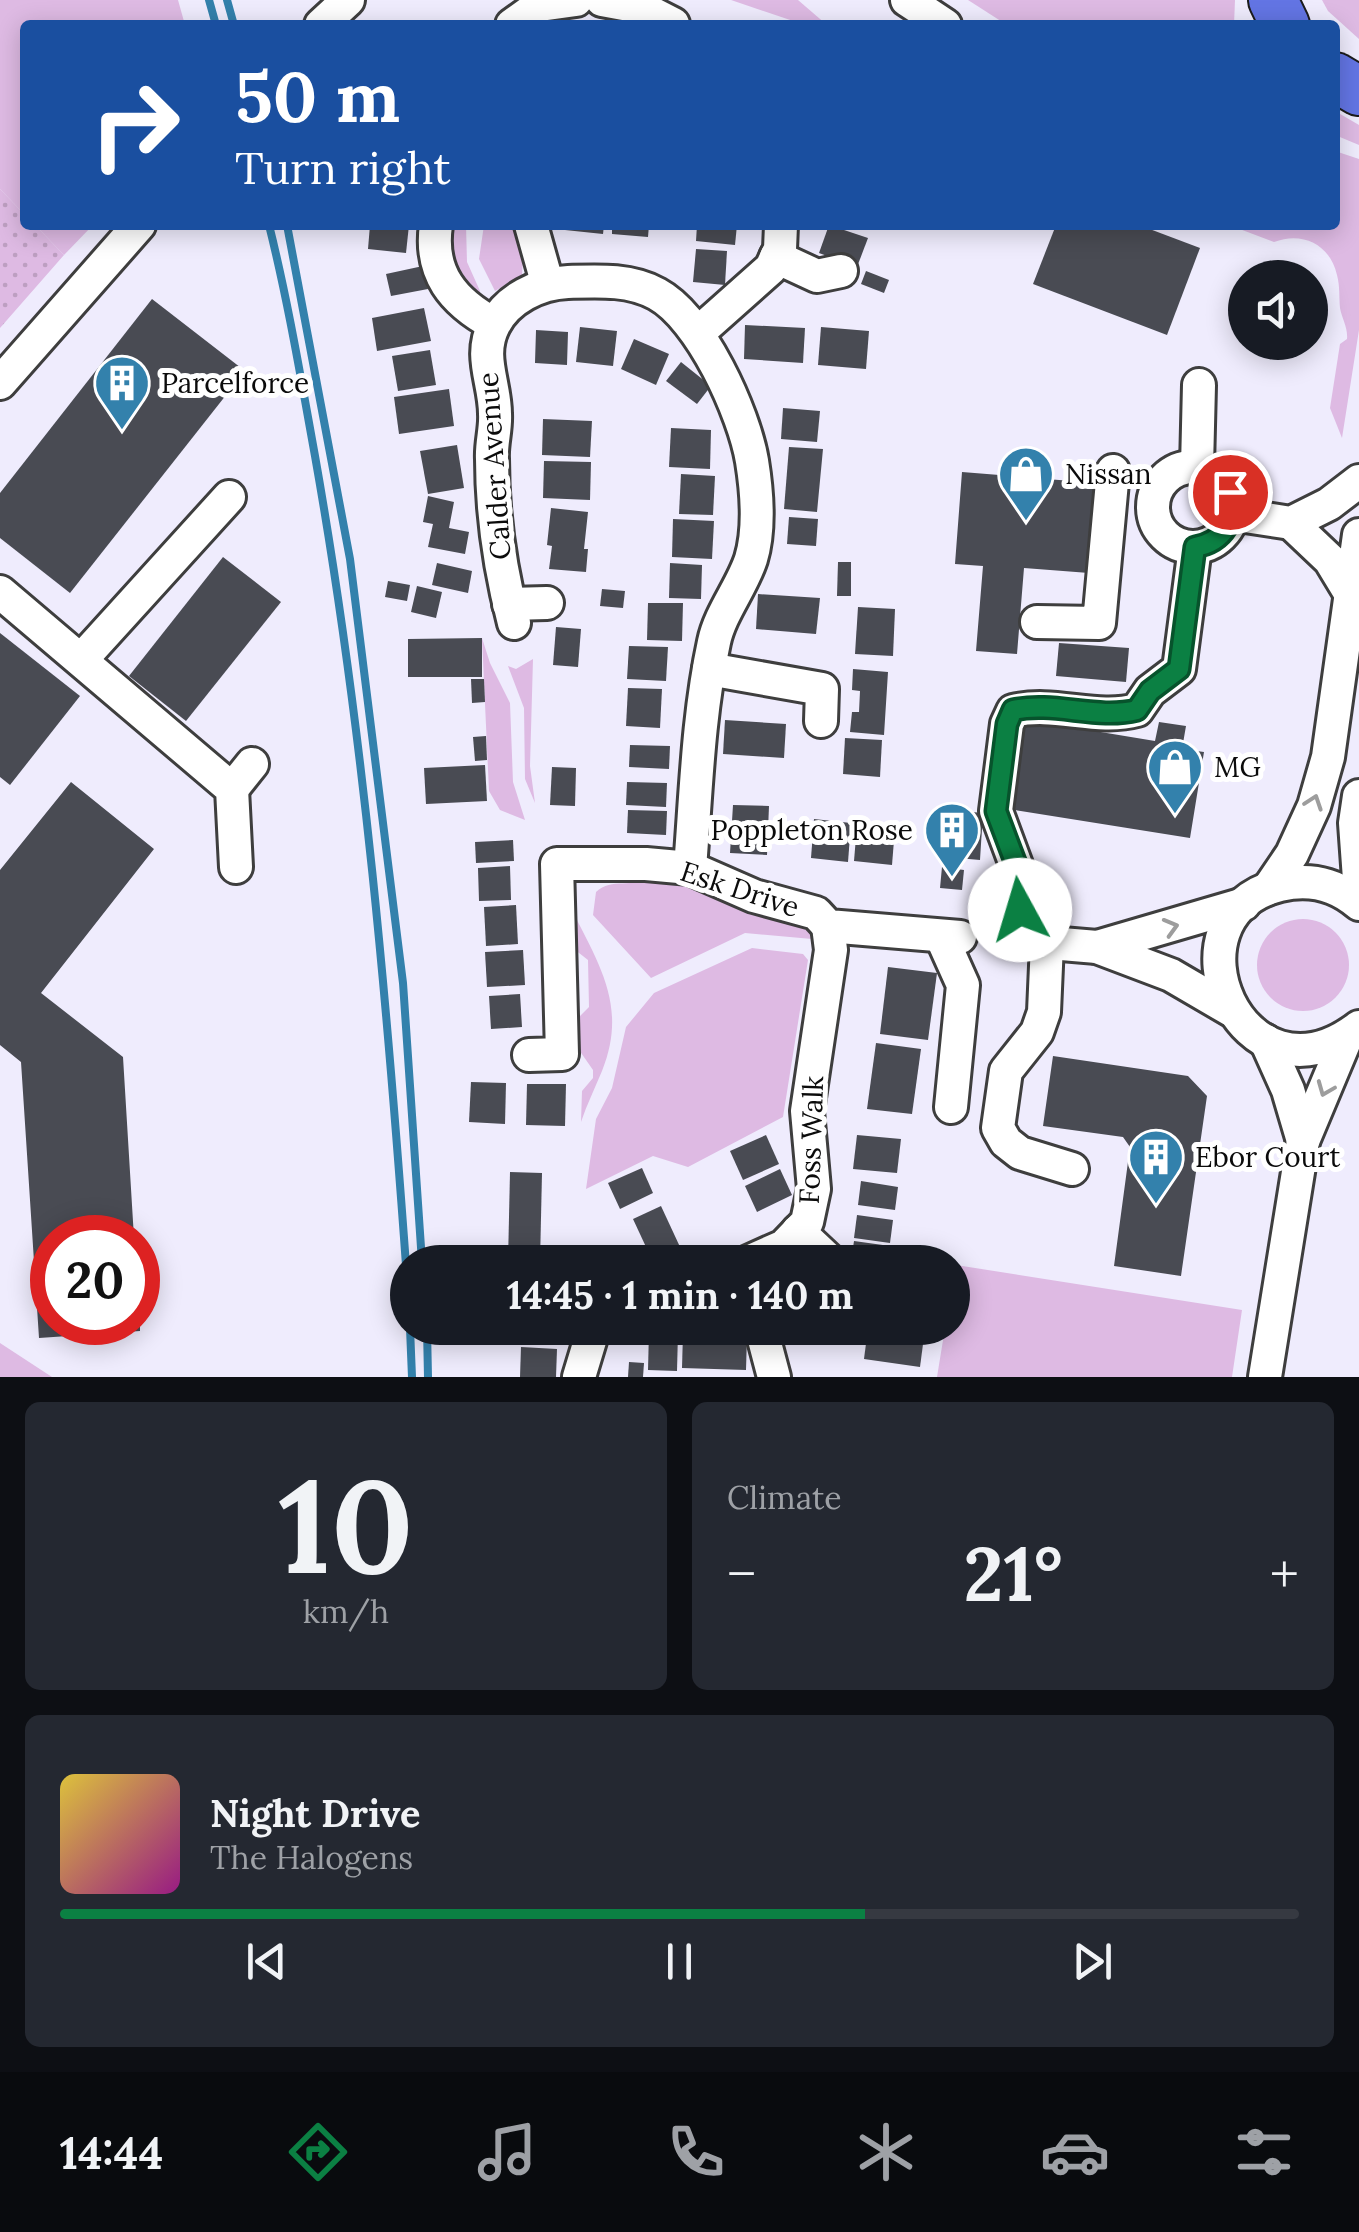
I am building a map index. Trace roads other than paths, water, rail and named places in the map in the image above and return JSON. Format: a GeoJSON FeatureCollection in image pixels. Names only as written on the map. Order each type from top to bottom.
{"type":"FeatureCollection","features":[{"type":"Feature","properties":{"kind":"street"},"geometry":{"type":"LineString","coordinates":[[326,20],[348,0]]}},
{"type":"Feature","properties":{"kind":"street"},"geometry":{"type":"LineString","coordinates":[[519,20],[540,5],[576,0]]}},
{"type":"Feature","properties":{"kind":"street"},"geometry":{"type":"LineString","coordinates":[[602,0],[640,7],[664,20]]}},
{"type":"Feature","properties":{"kind":"street"},"geometry":{"type":"LineString","coordinates":[[904,9],[932,20]]}},
{"type":"Feature","properties":{"kind":"street"},"geometry":{"type":"LineString","coordinates":[[0,383],[135,230]]}},
{"type":"Feature","properties":{"kind":"street"},"geometry":{"type":"LineString","coordinates":[[435,230],[438,272],[456,296],[494,324],[504,308],[547,282],[608,281],[638,286],[660,295],[698,333],[730,390],[752,459],[757,517],[751,558],[714,637],[690,868]]}},
{"type":"Feature","properties":{"kind":"street"},"geometry":{"type":"LineString","coordinates":[[533,230],[547,282]]}},
{"type":"Feature","properties":{"kind":"street"},"geometry":{"type":"LineString","coordinates":[[698,333],[754,286],[779,241],[817,276],[841,271]]}},
{"type":"Feature","properties":{"kind":"street","name":"Calder Avenue"},"geometry":{"type":"LineString","coordinates":[[494,324],[486,343],[486,366],[496,411],[492,457],[500,567],[512,614],[547,603]]}},
{"type":"Feature","properties":{"kind":"street"},"geometry":{"type":"LineString","coordinates":[[1198,467],[1199,385]]}},
{"type":"Feature","properties":{"kind":"street"},"geometry":{"type":"LineString","coordinates":[[1198,467],[1223,481],[1230,492],[1232,514],[1220,537],[1195,547],[1171,541],[1154,517],[1157,489],[1172,473],[1198,467]]}},
{"type":"Feature","properties":{"kind":"street"},"geometry":{"type":"LineString","coordinates":[[1036,622],[1098,624],[1104,470],[1157,489]]}},
{"type":"Feature","properties":{"kind":"street"},"geometry":{"type":"LineString","coordinates":[[1291,523],[1329,504],[1359,482]]}},
{"type":"Feature","properties":{"kind":"street"},"geometry":{"type":"LineString","coordinates":[[81,660],[228,497]]}},
{"type":"Feature","properties":{"kind":"street"},"geometry":{"type":"LineString","coordinates":[[1232,514],[1291,523],[1330,560],[1350,593]]}},
{"type":"Feature","properties":{"kind":"street"},"geometry":{"type":"LineString","coordinates":[[1231,1010],[1218,966],[1226,933],[1292,854],[1314,806],[1328,757],[1359,535]]}},
{"type":"Feature","properties":{"kind":"street"},"geometry":{"type":"LineString","coordinates":[[1072,1169],[1020,1153],[1006,1142],[998,1128],[1006,1071],[1036,1032],[1044,1012],[1021,940],[1022,880],[996,811],[1007,724],[1013,710],[1030,707],[1116,716],[1137,710],[1150,691],[1179,669],[1195,547]]}},
{"type":"Feature","properties":{"kind":"street"},"geometry":{"type":"LineString","coordinates":[[0,592],[81,660],[135,721],[242,777],[236,867]]}},
{"type":"Feature","properties":{"kind":"street"},"geometry":{"type":"LineString","coordinates":[[709,669],[822,688],[821,720]]}},
{"type":"Feature","properties":{"kind":"street"},"geometry":{"type":"LineString","coordinates":[[1359,796],[1359,879]]}},
{"type":"Feature","properties":{"kind":"street","name":"Esk Drive"},"geometry":{"type":"LineString","coordinates":[[529,1054],[562,1054],[557,864],[690,868],[754,896],[816,914],[828,926],[950,937],[963,984],[951,1107]]}},
{"type":"Feature","properties":{"kind":"street"},"geometry":{"type":"LineString","coordinates":[[1097,948],[1296,881],[1323,883],[1348,894],[1359,904]]}},
{"type":"Feature","properties":{"kind":"street","name":"Foss Walk"},"geometry":{"type":"LineString","coordinates":[[785,1245],[807,1222],[814,1189],[807,1111],[832,950],[828,926]]}},
{"type":"Feature","properties":{"kind":"street"},"geometry":{"type":"LineString","coordinates":[[1021,940],[1097,948],[1171,975],[1231,1010],[1266,1041],[1290,1048],[1314,1049],[1353,1031]]}},
{"type":"Feature","properties":{"kind":"street"},"geometry":{"type":"LineString","coordinates":[[1265,1377],[1302,1141],[1353,1031]]}},
{"type":"Feature","properties":{"kind":"street"},"geometry":{"type":"LineString","coordinates":[[1266,1041],[1280,1070],[1302,1141]]}},
{"type":"Feature","properties":{"kind":"street"},"geometry":{"type":"LineString","coordinates":[[798,1231],[812,1245]]}},
{"type":"Feature","properties":{"kind":"street"},"geometry":{"type":"LineString","coordinates":[[579,1377],[589,1345]]}},
{"type":"Feature","properties":{"kind":"street"},"geometry":{"type":"LineString","coordinates":[[766,1345],[774,1377]]}},
{"type":"Feature","properties":{"kind":"railway"},"geometry":{"type":"LineString","coordinates":[[209,0],[215,20]]}},
{"type":"Feature","properties":{"kind":"railway"},"geometry":{"type":"LineString","coordinates":[[227,0],[233,20]]}},
{"type":"Feature","properties":{"kind":"railway"},"geometry":{"type":"LineString","coordinates":[[270,230],[315,456],[361,768],[404,1245]]}},
{"type":"Feature","properties":{"kind":"railway"},"geometry":{"type":"LineString","coordinates":[[288,230],[350,559],[403,983],[421,1245]]}},
{"type":"Feature","properties":{"kind":"railway"},"geometry":{"type":"LineString","coordinates":[[411,1345],[412,1377]]}},
{"type":"Feature","properties":{"kind":"railway"},"geometry":{"type":"LineString","coordinates":[[427,1345],[428,1377]]}},
{"type":"Feature","properties":{"kind":"place","name":"Parcelforce"},"geometry":{"type":"Point","coordinates":[122,432]}},
{"type":"Feature","properties":{"kind":"place","name":"Nissan"},"geometry":{"type":"Point","coordinates":[1026,523]}},
{"type":"Feature","properties":{"kind":"place","name":"MG"},"geometry":{"type":"Point","coordinates":[1175,816]}},
{"type":"Feature","properties":{"kind":"place","name":"Poppleton Rose"},"geometry":{"type":"Point","coordinates":[952,879]}},
{"type":"Feature","properties":{"kind":"place","name":"Ebor Court"},"geometry":{"type":"Point","coordinates":[1156,1206]}}]}
